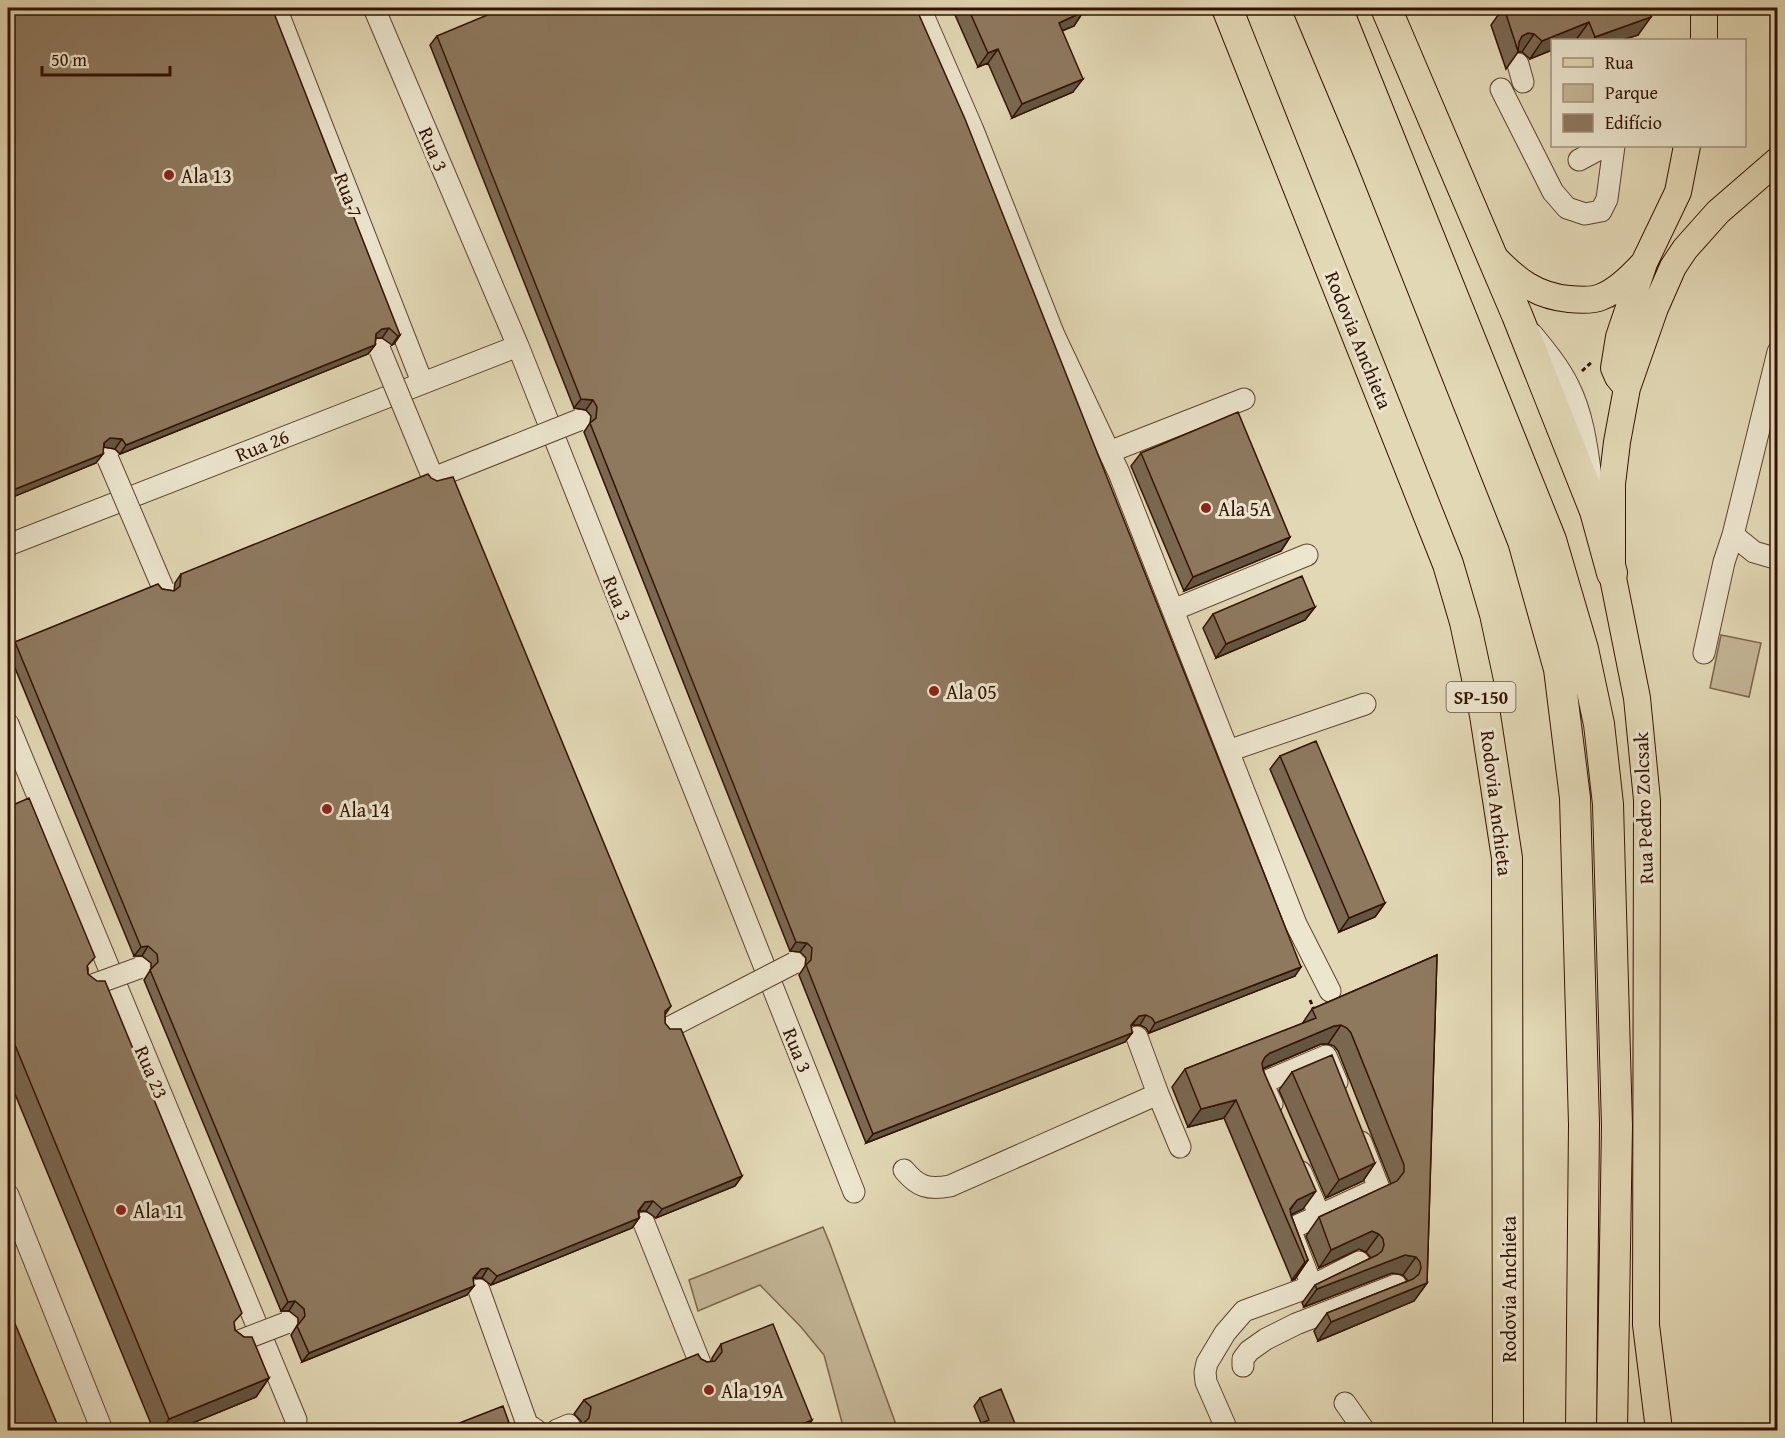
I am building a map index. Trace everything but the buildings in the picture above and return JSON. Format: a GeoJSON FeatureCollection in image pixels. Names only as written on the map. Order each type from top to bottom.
{"type":"FeatureCollection","features":[{"type":"Feature","properties":{"kind":"highway","name":"Rodovia Anchieta"},"geometry":{"type":"LineString","coordinates":[[1227,8],[1448,564],[1465,622],[1485,715],[1507,858],[1508,1431]]}},
{"type":"Feature","properties":{"kind":"highway"},"geometry":{"type":"LineString","coordinates":[[1308,8],[1369,153],[1523,541],[1559,669],[1575,798],[1583,1077],[1581,1431]]}},
{"type":"Feature","properties":{"kind":"highway"},"geometry":{"type":"LineString","coordinates":[[1337,8],[1551,540],[1583,649],[1599,724],[1608,804],[1617,1114],[1612,1431]]}},
{"type":"Feature","properties":{"kind":"highway"},"geometry":{"type":"LineString","coordinates":[[1386,8],[1517,315],[1595,511],[1612,573]]}},
{"type":"Feature","properties":{"kind":"main road"},"geometry":{"type":"LineString","coordinates":[[1704,8],[1704,39]]}},
{"type":"Feature","properties":{"kind":"main road"},"geometry":{"type":"LineString","coordinates":[[1627,388],[1614,368],[1615,355],[1644,263],[1678,192],[1687,147]]}},
{"type":"Feature","properties":{"kind":"main road","name":"Rua Pedro Zolcsak"},"geometry":{"type":"LineString","coordinates":[[1659,1431],[1646,1325],[1647,801],[1637,698],[1612,573],[1612,484],[1627,388],[1655,308],[1673,267],[1684,249],[1718,212],[1778,160]]}},
{"type":"Feature","properties":{"kind":"main road"},"geometry":{"type":"LineString","coordinates":[[1678,192],[1686,204],[1694,210],[1718,212]]}},
{"type":"Feature","properties":{"kind":"main road"},"geometry":{"type":"LineString","coordinates":[[1491,255],[1529,288],[1547,296],[1580,300],[1600,298],[1614,290],[1628,280],[1644,263]]}},
{"type":"Feature","properties":{"kind":"main road"},"geometry":{"type":"LineString","coordinates":[[1646,1325],[1646,1431]]}},
{"type":"Feature","properties":{"kind":"street","name":"Rua 7"},"geometry":{"type":"LineString","coordinates":[[276,8],[422,382]]}},
{"type":"Feature","properties":{"kind":"street","name":"Rua 3"},"geometry":{"type":"LineString","coordinates":[[374,8],[518,346],[854,1192]]}},
{"type":"Feature","properties":{"kind":"street"},"geometry":{"type":"LineString","coordinates":[[920,8],[973,130],[1054,335],[1109,452],[1296,924],[1330,991]]}},
{"type":"Feature","properties":{"kind":"street"},"geometry":{"type":"LineString","coordinates":[[1501,89],[1553,192],[1567,208],[1585,214],[1601,211],[1607,199],[1614,147]]}},
{"type":"Feature","properties":{"kind":"street","name":"Rua 26"},"geometry":{"type":"LineString","coordinates":[[8,545],[518,346]]}},
{"type":"Feature","properties":{"kind":"street"},"geometry":{"type":"LineString","coordinates":[[380,350],[437,476],[579,420]]}},
{"type":"Feature","properties":{"kind":"street"},"geometry":{"type":"LineString","coordinates":[[1704,653],[1724,562],[1733,535],[1778,352]]}},
{"type":"Feature","properties":{"kind":"street"},"geometry":{"type":"LineString","coordinates":[[1109,452],[1244,399]]}},
{"type":"Feature","properties":{"kind":"street"},"geometry":{"type":"LineString","coordinates":[[108,459],[163,588]]}},
{"type":"Feature","properties":{"kind":"street"},"geometry":{"type":"LineString","coordinates":[[1733,535],[1754,552],[1778,559]]}},
{"type":"Feature","properties":{"kind":"street"},"geometry":{"type":"LineString","coordinates":[[1173,610],[1307,555]]}},
{"type":"Feature","properties":{"kind":"street"},"geometry":{"type":"LineString","coordinates":[[1228,752],[1365,704]]}},
{"type":"Feature","properties":{"kind":"street","name":"Rua 23"},"geometry":{"type":"LineString","coordinates":[[8,724],[296,1420]]}},
{"type":"Feature","properties":{"kind":"street"},"geometry":{"type":"LineString","coordinates":[[670,1027],[794,963]]}},
{"type":"Feature","properties":{"kind":"street"},"geometry":{"type":"LineString","coordinates":[[87,987],[139,968]]}},
{"type":"Feature","properties":{"kind":"street"},"geometry":{"type":"LineString","coordinates":[[1137,1037],[1180,1147]]}},
{"type":"Feature","properties":{"kind":"street"},"geometry":{"type":"LineString","coordinates":[[1281,1126],[1263,1083],[1326,1056],[1343,1099]]}},
{"type":"Feature","properties":{"kind":"street"},"geometry":{"type":"LineString","coordinates":[[904,1170],[914,1182],[928,1188],[950,1186],[1158,1094]]}},
{"type":"Feature","properties":{"kind":"street"},"geometry":{"type":"LineString","coordinates":[[1312,1286],[1290,1229],[1378,1188],[1354,1124]]}},
{"type":"Feature","properties":{"kind":"street"},"geometry":{"type":"LineString","coordinates":[[1293,1152],[1320,1216]]}},
{"type":"Feature","properties":{"kind":"street"},"geometry":{"type":"LineString","coordinates":[[8,1195],[102,1431]]}},
{"type":"Feature","properties":{"kind":"street"},"geometry":{"type":"LineString","coordinates":[[644,1223],[700,1363]]}},
{"type":"Feature","properties":{"kind":"street"},"geometry":{"type":"LineString","coordinates":[[1227,1431],[1206,1382],[1205,1372],[1207,1363],[1225,1333],[1244,1311],[1312,1286],[1359,1262]]}},
{"type":"Feature","properties":{"kind":"street"},"geometry":{"type":"LineString","coordinates":[[1243,1366],[1249,1351],[1266,1339],[1296,1324],[1396,1285]]}},
{"type":"Feature","properties":{"kind":"street"},"geometry":{"type":"LineString","coordinates":[[479,1290],[527,1424],[537,1431]]}},
{"type":"Feature","properties":{"kind":"street"},"geometry":{"type":"LineString","coordinates":[[234,1343],[286,1323]]}},
{"type":"Feature","properties":{"kind":"street"},"geometry":{"type":"LineString","coordinates":[[1345,1403],[1364,1431]]}},
{"type":"Feature","properties":{"kind":"path"},"geometry":{"type":"LineString","coordinates":[[1310,1000],[1318,1019]]}},
{"type":"Feature","properties":{"kind":"green space"},"geometry":{"type":"Polygon","coordinates":[[[1721,635],[1761,643],[1749,697],[1710,688],[1721,635]]]}},
{"type":"Feature","properties":{"kind":"green space"},"geometry":{"type":"Polygon","coordinates":[[[823,1227],[898,1430],[844,1430],[824,1355],[801,1327],[760,1285],[698,1311],[689,1280],[823,1227]]]}},
{"type":"Feature","properties":{"kind":"place","name":"Ala 13"},"geometry":{"type":"Point","coordinates":[169,175]}},
{"type":"Feature","properties":{"kind":"place","name":"Ala 5A"},"geometry":{"type":"Point","coordinates":[1206,508]}},
{"type":"Feature","properties":{"kind":"place","name":"Ala 05"},"geometry":{"type":"Point","coordinates":[934,691]}},
{"type":"Feature","properties":{"kind":"place","name":"Ala 14"},"geometry":{"type":"Point","coordinates":[327,809]}},
{"type":"Feature","properties":{"kind":"place","name":"Ala 11"},"geometry":{"type":"Point","coordinates":[121,1210]}},
{"type":"Feature","properties":{"kind":"place","name":"Ala 19A"},"geometry":{"type":"Point","coordinates":[709,1390]}}]}
